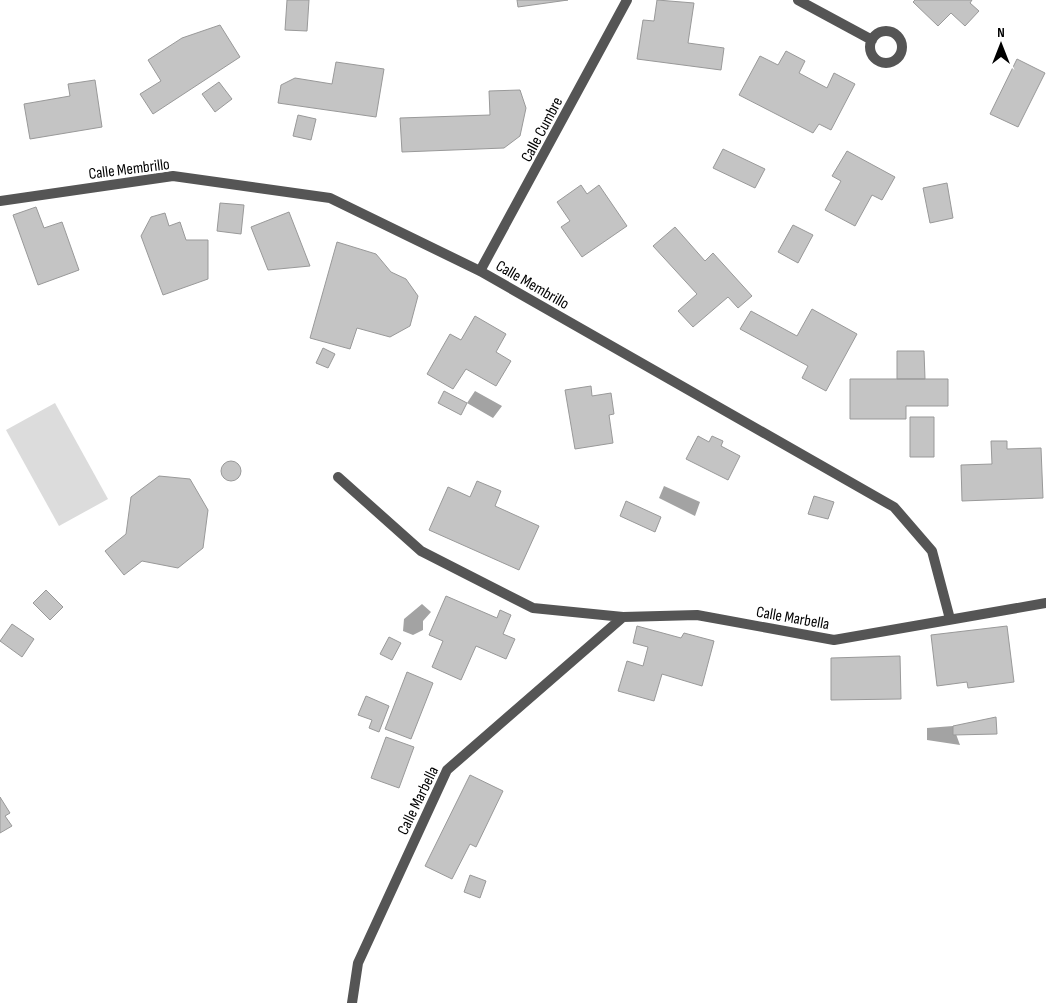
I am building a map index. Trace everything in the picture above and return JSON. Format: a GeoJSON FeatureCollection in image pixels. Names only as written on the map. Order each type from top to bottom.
{"type":"FeatureCollection","features":[{"type":"Feature","properties":{"kind":"street","name":"Calle Cumbre"},"geometry":{"type":"LineString","coordinates":[[480,271],[627,0]]}},
{"type":"Feature","properties":{"kind":"street"},"geometry":{"type":"LineString","coordinates":[[798,0],[872,40]]}},
{"type":"Feature","properties":{"kind":"street","name":"Calle Membrillo"},"geometry":{"type":"LineString","coordinates":[[0,201],[172,176],[330,198],[480,271],[894,507],[932,551],[950,619]]}},
{"type":"Feature","properties":{"kind":"street","name":"Calle Marbella"},"geometry":{"type":"LineString","coordinates":[[338,477],[420,551],[533,608],[623,617],[697,615],[834,640],[1046,603]]}},
{"type":"Feature","properties":{"kind":"street","name":"Calle Marbella"},"geometry":{"type":"LineString","coordinates":[[352,1003],[358,963],[446,770],[623,617]]}},
{"type":"Feature","properties":{"kind":"shaded area"},"geometry":{"type":"Polygon","coordinates":[[[475,391],[502,406],[493,418],[467,403],[475,391]]]}},
{"type":"Feature","properties":{"kind":"shaded area"},"geometry":{"type":"Polygon","coordinates":[[[55,403],[108,499],[59,526],[6,430],[55,403]]]}},
{"type":"Feature","properties":{"kind":"shaded area"},"geometry":{"type":"Polygon","coordinates":[[[664,486],[700,502],[695,516],[659,498],[664,486]]]}},
{"type":"Feature","properties":{"kind":"shaded area"},"geometry":{"type":"Polygon","coordinates":[[[422,604],[431,612],[423,621],[423,630],[413,635],[403,631],[404,619],[422,604]]]}},
{"type":"Feature","properties":{"kind":"shaded area"},"geometry":{"type":"Polygon","coordinates":[[[953,726],[960,745],[927,740],[927,728],[953,726]]]}},
{"type":"Feature","properties":{"kind":"building"},"geometry":{"type":"Polygon","coordinates":[[[287,0],[309,0],[307,31],[285,30],[287,0]]]}},
{"type":"Feature","properties":{"kind":"building"},"geometry":{"type":"Polygon","coordinates":[[[517,0],[568,0],[518,7],[517,0]]]}},
{"type":"Feature","properties":{"kind":"building"},"geometry":{"type":"Polygon","coordinates":[[[657,0],[694,3],[688,43],[724,48],[721,70],[637,59],[643,20],[654,21],[657,0]]]}},
{"type":"Feature","properties":{"kind":"building"},"geometry":{"type":"Polygon","coordinates":[[[915,0],[972,0],[970,3],[979,11],[965,26],[951,13],[938,26],[913,2],[915,0]]]}},
{"type":"Feature","properties":{"kind":"building"},"geometry":{"type":"Polygon","coordinates":[[[220,25],[240,57],[153,114],[140,94],[161,81],[148,60],[182,38],[220,25]]]}},
{"type":"Feature","properties":{"kind":"building"},"geometry":{"type":"Polygon","coordinates":[[[786,51],[805,61],[799,73],[827,88],[834,73],[855,84],[831,130],[819,124],[813,133],[739,95],[760,56],[778,65],[786,51]]]}},
{"type":"Feature","properties":{"kind":"building"},"geometry":{"type":"Polygon","coordinates":[[[1017,59],[1045,73],[1018,127],[990,114],[1017,59]]]}},
{"type":"Feature","properties":{"kind":"building"},"geometry":{"type":"Polygon","coordinates":[[[336,62],[384,69],[376,117],[278,103],[281,85],[295,78],[332,84],[336,62]]]}},
{"type":"Feature","properties":{"kind":"building"},"geometry":{"type":"Polygon","coordinates":[[[95,80],[102,127],[30,139],[24,104],[70,96],[68,84],[95,80]]]}},
{"type":"Feature","properties":{"kind":"building"},"geometry":{"type":"Polygon","coordinates":[[[219,82],[232,99],[215,112],[202,94],[219,82]]]}},
{"type":"Feature","properties":{"kind":"building"},"geometry":{"type":"Polygon","coordinates":[[[520,90],[526,108],[520,136],[504,148],[402,152],[400,118],[490,115],[489,91],[520,90]]]}},
{"type":"Feature","properties":{"kind":"building"},"geometry":{"type":"Polygon","coordinates":[[[298,115],[316,119],[311,140],[293,136],[298,115]]]}},
{"type":"Feature","properties":{"kind":"building"},"geometry":{"type":"Polygon","coordinates":[[[723,149],[765,169],[755,188],[713,168],[723,149]]]}},
{"type":"Feature","properties":{"kind":"building"},"geometry":{"type":"Polygon","coordinates":[[[847,151],[895,177],[882,200],[872,195],[855,226],[825,210],[841,181],[832,176],[847,151]]]}},
{"type":"Feature","properties":{"kind":"building"},"geometry":{"type":"Polygon","coordinates":[[[947,183],[953,218],[930,223],[923,188],[947,183]]]}},
{"type":"Feature","properties":{"kind":"building"},"geometry":{"type":"Polygon","coordinates":[[[581,185],[587,194],[599,185],[627,226],[582,257],[561,227],[570,221],[557,202],[581,185]]]}},
{"type":"Feature","properties":{"kind":"building"},"geometry":{"type":"Polygon","coordinates":[[[220,203],[244,205],[241,234],[217,231],[220,203]]]}},
{"type":"Feature","properties":{"kind":"building"},"geometry":{"type":"Polygon","coordinates":[[[36,207],[44,228],[62,222],[79,270],[38,285],[13,215],[36,207]]]}},
{"type":"Feature","properties":{"kind":"building"},"geometry":{"type":"Polygon","coordinates":[[[289,212],[310,266],[268,270],[251,227],[289,212]]]}},
{"type":"Feature","properties":{"kind":"building"},"geometry":{"type":"Polygon","coordinates":[[[165,213],[169,226],[180,222],[186,240],[208,240],[208,279],[163,295],[141,236],[151,217],[165,213]]]}},
{"type":"Feature","properties":{"kind":"building"},"geometry":{"type":"Polygon","coordinates":[[[793,225],[813,235],[798,263],[778,252],[793,225]]]}},
{"type":"Feature","properties":{"kind":"building"},"geometry":{"type":"Polygon","coordinates":[[[675,227],[705,261],[713,253],[752,296],[738,308],[728,297],[693,327],[678,311],[697,294],[653,246],[675,227]]]}},
{"type":"Feature","properties":{"kind":"building"},"geometry":{"type":"Polygon","coordinates":[[[337,242],[376,254],[391,272],[406,279],[418,296],[410,326],[390,337],[357,328],[350,349],[310,338],[337,242]]]}},
{"type":"Feature","properties":{"kind":"building"},"geometry":{"type":"Polygon","coordinates":[[[812,309],[857,334],[826,391],[802,378],[808,366],[740,329],[751,311],[797,336],[812,309]]]}},
{"type":"Feature","properties":{"kind":"building"},"geometry":{"type":"Polygon","coordinates":[[[475,316],[506,334],[496,352],[511,361],[496,386],[466,369],[453,389],[427,374],[450,334],[461,340],[475,316]]]}},
{"type":"Feature","properties":{"kind":"building"},"geometry":{"type":"Polygon","coordinates":[[[323,348],[335,354],[328,368],[316,363],[323,348]]]}},
{"type":"Feature","properties":{"kind":"building"},"geometry":{"type":"Polygon","coordinates":[[[897,351],[924,351],[925,379],[897,379],[897,351]]]}},
{"type":"Feature","properties":{"kind":"building"},"geometry":{"type":"Polygon","coordinates":[[[850,379],[948,379],[948,406],[906,406],[906,419],[850,419],[850,379]]]}},
{"type":"Feature","properties":{"kind":"building"},"geometry":{"type":"Polygon","coordinates":[[[591,386],[592,396],[611,393],[614,414],[609,415],[613,443],[575,449],[565,390],[591,386]]]}},
{"type":"Feature","properties":{"kind":"building"},"geometry":{"type":"Polygon","coordinates":[[[444,391],[467,403],[461,415],[438,403],[444,391]]]}},
{"type":"Feature","properties":{"kind":"building"},"geometry":{"type":"Polygon","coordinates":[[[910,417],[934,417],[934,457],[910,457],[910,417]]]}},
{"type":"Feature","properties":{"kind":"building"},"geometry":{"type":"Polygon","coordinates":[[[698,436],[709,442],[712,436],[723,441],[721,446],[740,456],[728,480],[686,459],[698,436]]]}},
{"type":"Feature","properties":{"kind":"building"},"geometry":{"type":"Polygon","coordinates":[[[991,441],[1007,441],[1007,449],[1041,448],[1043,498],[962,501],[961,465],[992,464],[991,441]]]}},
{"type":"Feature","properties":{"kind":"building"},"geometry":{"type":"Polygon","coordinates":[[[231,461],[238,464],[241,471],[238,478],[231,481],[224,478],[221,471],[224,464],[231,461]]]}},
{"type":"Feature","properties":{"kind":"building"},"geometry":{"type":"Polygon","coordinates":[[[159,476],[190,479],[208,510],[203,548],[178,568],[142,561],[124,575],[105,551],[126,534],[131,497],[159,476]]]}},
{"type":"Feature","properties":{"kind":"building"},"geometry":{"type":"Polygon","coordinates":[[[477,481],[501,491],[495,506],[539,526],[519,570],[429,530],[448,487],[470,497],[477,481]]]}},
{"type":"Feature","properties":{"kind":"building"},"geometry":{"type":"Polygon","coordinates":[[[814,496],[834,502],[828,519],[808,514],[814,496]]]}},
{"type":"Feature","properties":{"kind":"building"},"geometry":{"type":"Polygon","coordinates":[[[626,501],[661,517],[655,532],[620,516],[626,501]]]}},
{"type":"Feature","properties":{"kind":"building"},"geometry":{"type":"Polygon","coordinates":[[[46,590],[63,607],[50,620],[33,603],[46,590]]]}},
{"type":"Feature","properties":{"kind":"building"},"geometry":{"type":"Polygon","coordinates":[[[446,596],[497,618],[500,610],[511,615],[503,634],[515,639],[506,659],[476,646],[461,680],[432,667],[443,641],[429,635],[446,596]]]}},
{"type":"Feature","properties":{"kind":"building"},"geometry":{"type":"Polygon","coordinates":[[[12,624],[34,639],[22,657],[0,641],[12,624]]]}},
{"type":"Feature","properties":{"kind":"building"},"geometry":{"type":"Polygon","coordinates":[[[637,626],[681,638],[684,633],[714,641],[702,686],[662,674],[654,701],[618,691],[627,661],[643,666],[648,647],[633,643],[637,626]]]}},
{"type":"Feature","properties":{"kind":"building"},"geometry":{"type":"Polygon","coordinates":[[[1007,626],[1014,682],[968,688],[967,682],[937,686],[931,635],[1007,626]]]}},
{"type":"Feature","properties":{"kind":"building"},"geometry":{"type":"Polygon","coordinates":[[[389,637],[401,643],[392,660],[380,654],[389,637]]]}},
{"type":"Feature","properties":{"kind":"building"},"geometry":{"type":"Polygon","coordinates":[[[900,656],[901,699],[831,700],[831,658],[900,656]]]}},
{"type":"Feature","properties":{"kind":"building"},"geometry":{"type":"Polygon","coordinates":[[[407,672],[433,683],[411,739],[385,729],[407,672]]]}},
{"type":"Feature","properties":{"kind":"building"},"geometry":{"type":"Polygon","coordinates":[[[366,696],[389,706],[379,732],[369,728],[372,720],[358,715],[366,696]]]}},
{"type":"Feature","properties":{"kind":"building"},"geometry":{"type":"Polygon","coordinates":[[[996,717],[997,734],[953,735],[953,726],[996,717]]]}},
{"type":"Feature","properties":{"kind":"building"},"geometry":{"type":"Polygon","coordinates":[[[386,737],[414,747],[399,788],[371,778],[386,737]]]}},
{"type":"Feature","properties":{"kind":"building"},"geometry":{"type":"Polygon","coordinates":[[[470,775],[503,791],[476,847],[470,844],[452,879],[425,866],[470,775]]]}},
{"type":"Feature","properties":{"kind":"building"},"geometry":{"type":"Polygon","coordinates":[[[0,797],[10,813],[5,816],[12,826],[0,833],[0,797]]]}},
{"type":"Feature","properties":{"kind":"building"},"geometry":{"type":"Polygon","coordinates":[[[470,875],[486,881],[480,898],[464,892],[470,875]]]}}]}
